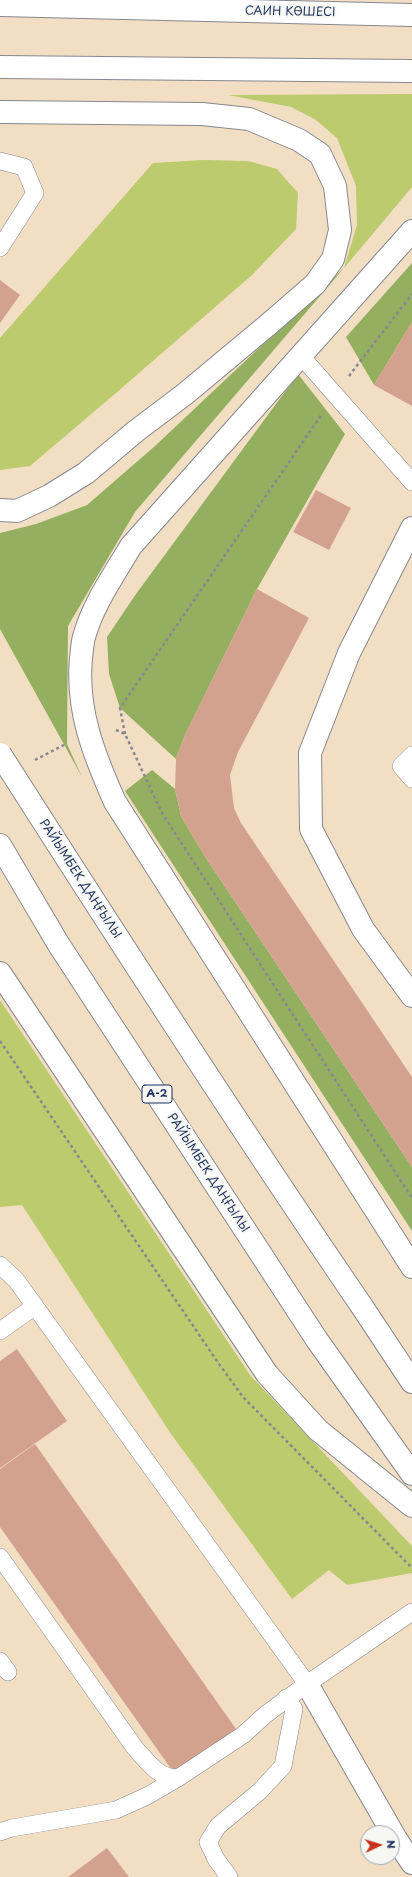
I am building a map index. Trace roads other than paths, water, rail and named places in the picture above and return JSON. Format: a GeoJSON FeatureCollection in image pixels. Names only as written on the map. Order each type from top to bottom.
{"type":"FeatureCollection","features":[{"type":"Feature","properties":{"kind":"main road","name":"САИН КӨШЕСІ"},"geometry":{"type":"LineString","coordinates":[[0,5],[412,15]]}},
{"type":"Feature","properties":{"kind":"main road"},"geometry":{"type":"LineString","coordinates":[[0,67],[412,71]]}},
{"type":"Feature","properties":{"kind":"main road"},"geometry":{"type":"LineString","coordinates":[[0,112],[202,114],[249,119],[299,140],[320,154],[335,186],[340,230],[333,259],[315,284],[270,324],[86,473],[49,496],[17,511],[0,510]]}},
{"type":"Feature","properties":{"kind":"main road"},"geometry":{"type":"LineString","coordinates":[[412,231],[131,546],[96,605],[83,638],[79,684],[83,714],[97,761],[115,802],[412,1266]]}},
{"type":"Feature","properties":{"kind":"main road"},"geometry":{"type":"LineString","coordinates":[[412,528],[349,653],[310,753],[310,829],[363,929],[412,996]]}},
{"type":"Feature","properties":{"kind":"main road","name":"РАЙЫМБЕК ДАҢҒЫЛЫ"},"geometry":{"type":"LineString","coordinates":[[0,754],[132,960],[305,1223],[412,1382]]}},
{"type":"Feature","properties":{"kind":"main road","name":"РАЙЫМБЕК ДАҢҒЫЛЫ"},"geometry":{"type":"LineString","coordinates":[[0,845],[59,945],[317,1340],[412,1474]]}},
{"type":"Feature","properties":{"kind":"main road"},"geometry":{"type":"LineString","coordinates":[[0,973],[267,1374],[318,1430],[412,1506]]}},
{"type":"Feature","properties":{"kind":"main road"},"geometry":{"type":"LineString","coordinates":[[307,1684],[396,1839],[412,1863]]}},
{"type":"Feature","properties":{"kind":"lane"},"geometry":{"type":"LineString","coordinates":[[0,161],[24,167],[35,193],[0,248]]}},
{"type":"Feature","properties":{"kind":"lane"},"geometry":{"type":"LineString","coordinates":[[301,356],[412,482]]}},
{"type":"Feature","properties":{"kind":"lane"},"geometry":{"type":"LineString","coordinates":[[412,754],[402,766],[412,779]]}},
{"type":"Feature","properties":{"kind":"lane"},"geometry":{"type":"LineString","coordinates":[[0,1265],[16,1280],[307,1684]]}},
{"type":"Feature","properties":{"kind":"lane"},"geometry":{"type":"LineString","coordinates":[[0,1331],[35,1306]]}},
{"type":"Feature","properties":{"kind":"lane"},"geometry":{"type":"LineString","coordinates":[[0,1557],[135,1748],[162,1775],[170,1778],[178,1778]]}},
{"type":"Feature","properties":{"kind":"lane"},"geometry":{"type":"LineString","coordinates":[[0,1832],[12,1828],[116,1810],[147,1796],[178,1778],[243,1735],[286,1698],[412,1612]]}},
{"type":"Feature","properties":{"kind":"lane"},"geometry":{"type":"LineString","coordinates":[[229,1877],[216,1859],[208,1842],[218,1826],[260,1791],[283,1766],[294,1709],[286,1698]]}}]}
